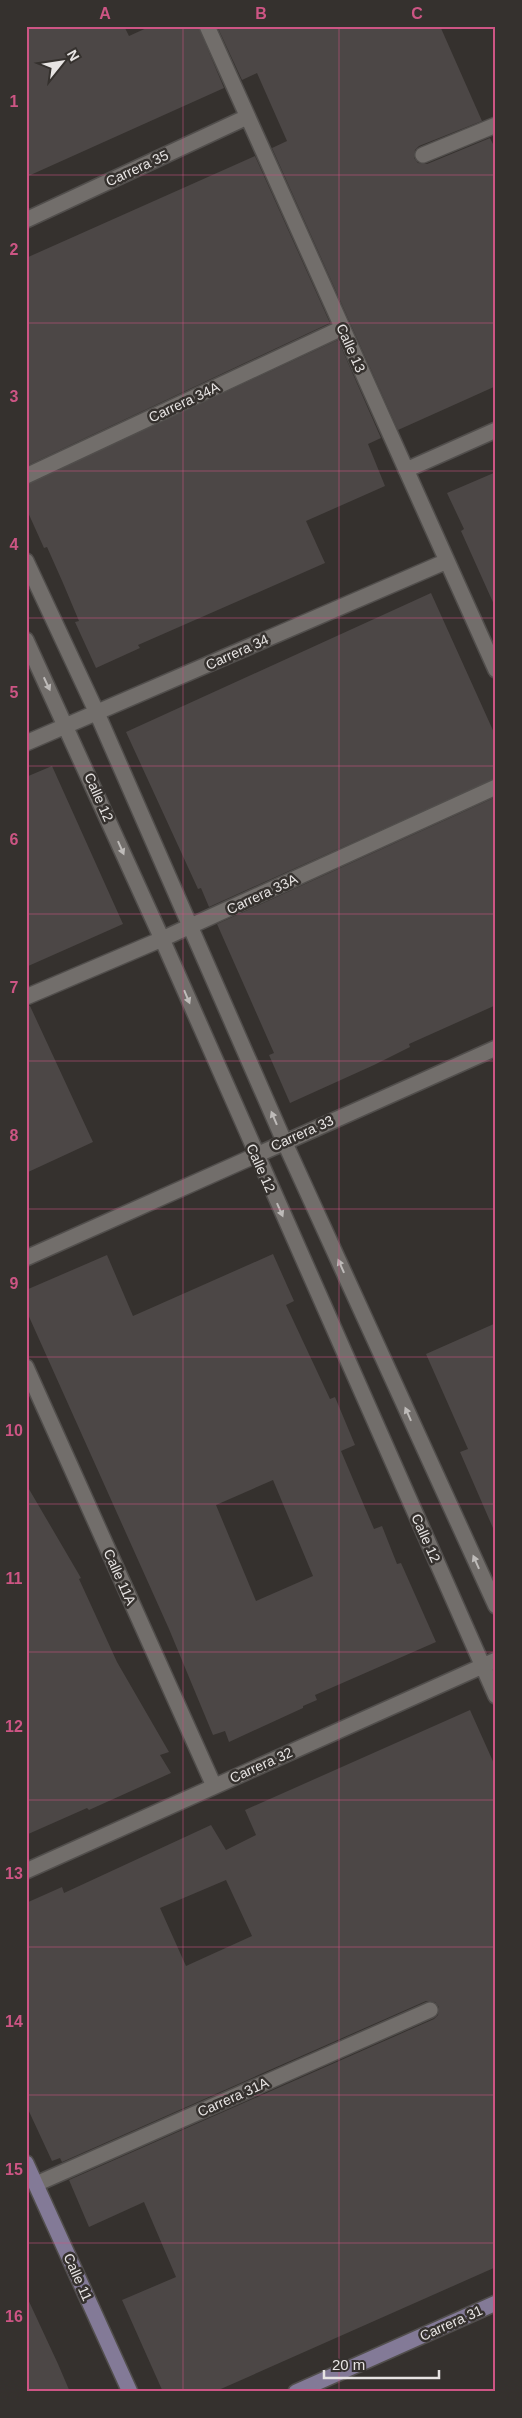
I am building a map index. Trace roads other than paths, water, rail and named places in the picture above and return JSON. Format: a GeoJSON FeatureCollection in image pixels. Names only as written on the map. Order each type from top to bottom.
{"type":"FeatureCollection","features":[{"type":"Feature","properties":{"kind":"street","name":"Calle 13"},"geometry":{"type":"LineString","coordinates":[[207,26],[496,670]]}},
{"type":"Feature","properties":{"kind":"street","name":"Carrera 35"},"geometry":{"type":"LineString","coordinates":[[26,220],[247,117]]}},
{"type":"Feature","properties":{"kind":"street"},"geometry":{"type":"LineString","coordinates":[[423,155],[496,124]]}},
{"type":"Feature","properties":{"kind":"street","name":"Carrera 34A"},"geometry":{"type":"LineString","coordinates":[[26,476],[342,328]]}},
{"type":"Feature","properties":{"kind":"street"},"geometry":{"type":"LineString","coordinates":[[406,470],[496,430]]}},
{"type":"Feature","properties":{"kind":"street"},"geometry":{"type":"LineString","coordinates":[[26,560],[97,713],[284,1141],[496,1606]]}},
{"type":"Feature","properties":{"kind":"street","name":"Carrera 34"},"geometry":{"type":"LineString","coordinates":[[26,743],[447,561]]}},
{"type":"Feature","properties":{"kind":"street","name":"Calle 12"},"geometry":{"type":"LineString","coordinates":[[26,640],[67,726],[162,939],[255,1154],[489,1663],[496,1696]]}},
{"type":"Feature","properties":{"kind":"street","name":"Carrera 33A"},"geometry":{"type":"LineString","coordinates":[[26,997],[162,939],[496,787]]}},
{"type":"Feature","properties":{"kind":"street","name":"Carrera 33"},"geometry":{"type":"LineString","coordinates":[[26,1258],[284,1141],[496,1048]]}},
{"type":"Feature","properties":{"kind":"street","name":"Calle 11A"},"geometry":{"type":"LineString","coordinates":[[26,1367],[214,1786]]}},
{"type":"Feature","properties":{"kind":"street","name":"Carrera 32"},"geometry":{"type":"LineString","coordinates":[[26,1871],[489,1663]]}},
{"type":"Feature","properties":{"kind":"street","name":"Carrera 31A"},"geometry":{"type":"LineString","coordinates":[[36,2184],[430,2010]]}},
{"type":"Feature","properties":{"kind":"street","name":"Calle 11"},"geometry":{"type":"LineString","coordinates":[[26,2163],[130,2392]]}},
{"type":"Feature","properties":{"kind":"street","name":"Carrera 31"},"geometry":{"type":"LineString","coordinates":[[296,2392],[496,2303]]}}]}
